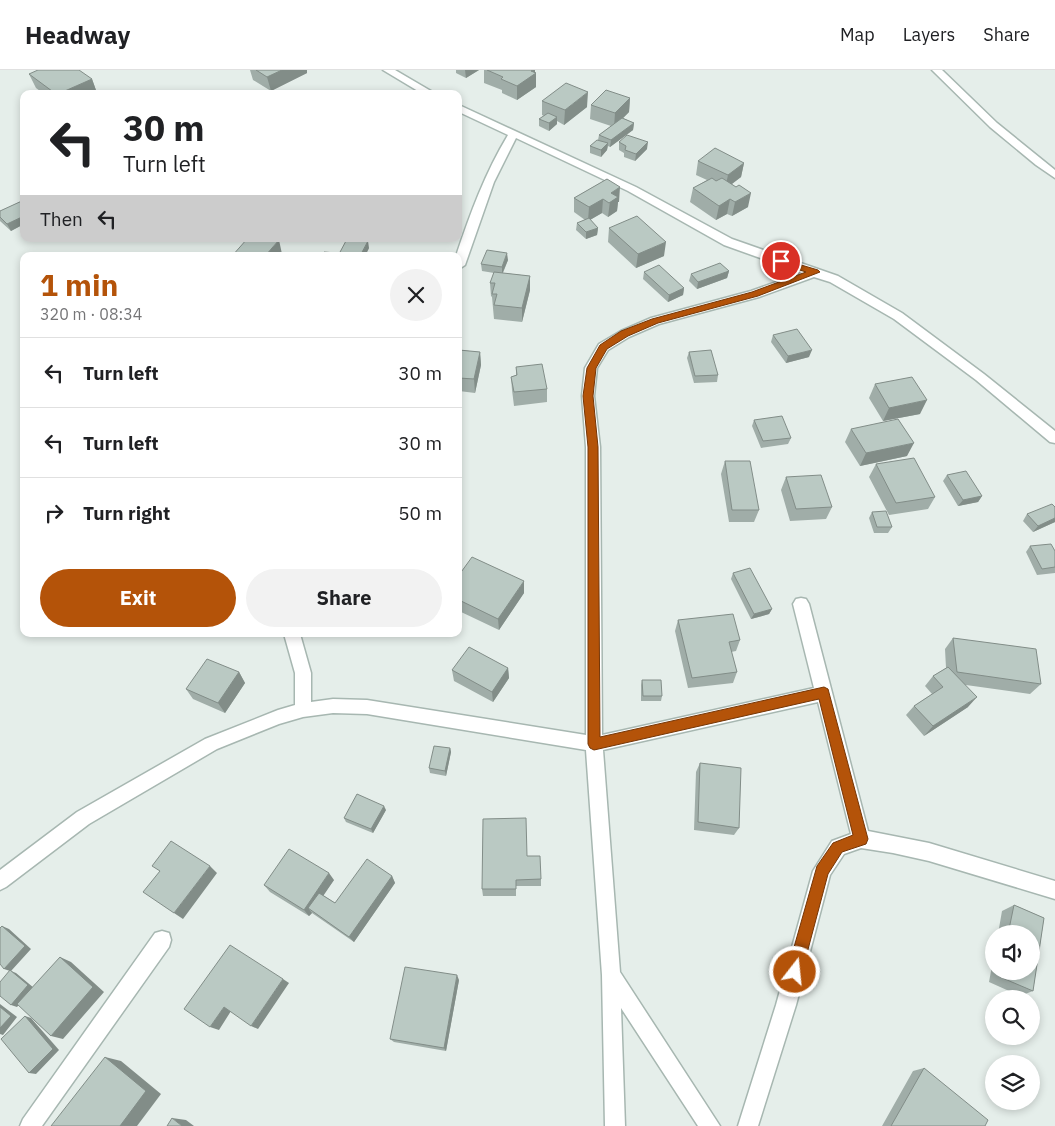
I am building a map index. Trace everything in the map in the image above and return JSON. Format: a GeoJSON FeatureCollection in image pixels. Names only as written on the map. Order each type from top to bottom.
{"type":"FeatureCollection","features":[{"type":"Feature","properties":{"kind":"street"},"geometry":{"type":"LineString","coordinates":[[388,70],[424,90]]}},
{"type":"Feature","properties":{"kind":"street"},"geometry":{"type":"LineString","coordinates":[[937,70],[1015,145],[1055,175]]}},
{"type":"Feature","properties":{"kind":"street"},"geometry":{"type":"LineString","coordinates":[[462,109],[632,189],[728,242],[834,279],[898,316],[980,377],[1055,438]]}},
{"type":"Feature","properties":{"kind":"street"},"geometry":{"type":"LineString","coordinates":[[462,256],[497,162],[513,134]]}},
{"type":"Feature","properties":{"kind":"street"},"geometry":{"type":"LineString","coordinates":[[615,1126],[611,975],[594,744],[593,447],[588,396],[591,368],[603,347],[625,334],[655,321],[755,294],[815,272]]}},
{"type":"Feature","properties":{"kind":"street"},"geometry":{"type":"LineString","coordinates":[[801,604],[861,839]]}},
{"type":"Feature","properties":{"kind":"street"},"geometry":{"type":"LineString","coordinates":[[293,637],[303,673],[303,710]]}},
{"type":"Feature","properties":{"kind":"street"},"geometry":{"type":"LineString","coordinates":[[0,881],[83,818],[212,744],[278,717],[303,710],[333,706],[367,706],[594,744],[824,693]]}},
{"type":"Feature","properties":{"kind":"street"},"geometry":{"type":"LineString","coordinates":[[748,1126],[786,1005],[822,871],[838,847],[861,839],[929,852],[1055,890]]}},
{"type":"Feature","properties":{"kind":"street"},"geometry":{"type":"LineString","coordinates":[[30,1126],[162,940]]}},
{"type":"Feature","properties":{"kind":"street"},"geometry":{"type":"LineString","coordinates":[[611,975],[710,1126]]}},
{"type":"Feature","properties":{"kind":"building"},"geometry":{"type":"Polygon","coordinates":[[[38,70],[79,70],[92,79],[67,90],[51,90],[29,74],[38,70]]]}},
{"type":"Feature","properties":{"kind":"building"},"geometry":{"type":"Polygon","coordinates":[[[256,70],[282,70],[267,77],[256,70]]]}},
{"type":"Feature","properties":{"kind":"building"},"geometry":{"type":"Polygon","coordinates":[[[487,70],[533,70],[531,71],[536,73],[517,86],[487,70]]]}},
{"type":"Feature","properties":{"kind":"building"},"geometry":{"type":"Polygon","coordinates":[[[566,83],[588,92],[565,110],[542,101],[566,83]]]}},
{"type":"Feature","properties":{"kind":"building"},"geometry":{"type":"Polygon","coordinates":[[[606,90],[630,98],[615,113],[591,105],[606,90]]]}},
{"type":"Feature","properties":{"kind":"building"},"geometry":{"type":"Polygon","coordinates":[[[548,113],[557,117],[549,123],[539,119],[548,113]]]}},
{"type":"Feature","properties":{"kind":"building"},"geometry":{"type":"Polygon","coordinates":[[[622,118],[634,123],[611,140],[599,135],[622,118]]]}},
{"type":"Feature","properties":{"kind":"building"},"geometry":{"type":"Polygon","coordinates":[[[627,135],[648,142],[636,154],[625,150],[626,146],[619,142],[627,135]]]}},
{"type":"Feature","properties":{"kind":"building"},"geometry":{"type":"Polygon","coordinates":[[[597,140],[608,143],[601,150],[590,146],[597,140]]]}},
{"type":"Feature","properties":{"kind":"building"},"geometry":{"type":"Polygon","coordinates":[[[715,148],[744,163],[728,175],[698,161],[715,148]]]}},
{"type":"Feature","properties":{"kind":"building"},"geometry":{"type":"Polygon","coordinates":[[[712,178],[716,181],[722,178],[736,187],[739,185],[751,193],[735,202],[730,199],[719,206],[693,188],[712,178]]]}},
{"type":"Feature","properties":{"kind":"building"},"geometry":{"type":"Polygon","coordinates":[[[607,179],[620,187],[611,193],[618,197],[609,203],[603,199],[589,207],[574,198],[607,179]]]}},
{"type":"Feature","properties":{"kind":"building"},"geometry":{"type":"Polygon","coordinates":[[[20,202],[20,218],[7,224],[0,217],[0,211],[20,202]]]}},
{"type":"Feature","properties":{"kind":"building"},"geometry":{"type":"Polygon","coordinates":[[[637,216],[666,242],[638,254],[609,228],[637,216]]]}},
{"type":"Feature","properties":{"kind":"building"},"geometry":{"type":"Polygon","coordinates":[[[589,218],[598,228],[586,232],[577,223],[589,218]]]}},
{"type":"Feature","properties":{"kind":"building"},"geometry":{"type":"Polygon","coordinates":[[[244,242],[277,242],[268,252],[236,252],[244,242]]]}},
{"type":"Feature","properties":{"kind":"building"},"geometry":{"type":"Polygon","coordinates":[[[345,242],[367,242],[362,252],[340,252],[345,242]]]}},
{"type":"Feature","properties":{"kind":"building"},"geometry":{"type":"Polygon","coordinates":[[[487,250],[507,253],[502,267],[481,264],[487,250]]]}},
{"type":"Feature","properties":{"kind":"building"},"geometry":{"type":"Polygon","coordinates":[[[720,263],[729,271],[698,282],[691,274],[720,263]]]}},
{"type":"Feature","properties":{"kind":"building"},"geometry":{"type":"Polygon","coordinates":[[[659,265],[684,288],[669,295],[644,272],[659,265]]]}},
{"type":"Feature","properties":{"kind":"building"},"geometry":{"type":"Polygon","coordinates":[[[494,272],[530,276],[522,308],[494,305],[497,294],[492,294],[495,283],[490,283],[494,272]]]}},
{"type":"Feature","properties":{"kind":"building"},"geometry":{"type":"Polygon","coordinates":[[[797,329],[812,350],[788,356],[773,335],[797,329]]]}},
{"type":"Feature","properties":{"kind":"building"},"geometry":{"type":"Polygon","coordinates":[[[462,350],[480,352],[474,379],[462,378],[462,350]]]}},
{"type":"Feature","properties":{"kind":"building"},"geometry":{"type":"Polygon","coordinates":[[[711,350],[718,375],[695,376],[689,352],[711,350]]]}},
{"type":"Feature","properties":{"kind":"building"},"geometry":{"type":"Polygon","coordinates":[[[542,364],[547,389],[514,392],[511,377],[517,375],[516,367],[542,364]]]}},
{"type":"Feature","properties":{"kind":"building"},"geometry":{"type":"Polygon","coordinates":[[[912,377],[927,400],[889,408],[875,384],[912,377]]]}},
{"type":"Feature","properties":{"kind":"building"},"geometry":{"type":"Polygon","coordinates":[[[782,416],[791,438],[763,441],[754,420],[782,416]]]}},
{"type":"Feature","properties":{"kind":"building"},"geometry":{"type":"Polygon","coordinates":[[[898,419],[914,443],[866,453],[851,429],[898,419]]]}},
{"type":"Feature","properties":{"kind":"building"},"geometry":{"type":"Polygon","coordinates":[[[914,458],[935,497],[896,503],[876,464],[914,458]]]}},
{"type":"Feature","properties":{"kind":"building"},"geometry":{"type":"Polygon","coordinates":[[[725,461],[750,461],[759,510],[732,510],[725,461]]]}},
{"type":"Feature","properties":{"kind":"building"},"geometry":{"type":"Polygon","coordinates":[[[966,471],[982,496],[963,500],[947,475],[966,471]]]}},
{"type":"Feature","properties":{"kind":"building"},"geometry":{"type":"Polygon","coordinates":[[[821,475],[832,507],[796,509],[786,477],[821,475]]]}},
{"type":"Feature","properties":{"kind":"building"},"geometry":{"type":"Polygon","coordinates":[[[1052,504],[1055,507],[1055,518],[1038,526],[1027,514],[1052,504]]]}},
{"type":"Feature","properties":{"kind":"building"},"geometry":{"type":"Polygon","coordinates":[[[886,511],[892,527],[877,527],[872,512],[886,511]]]}},
{"type":"Feature","properties":{"kind":"building"},"geometry":{"type":"Polygon","coordinates":[[[1051,544],[1055,551],[1055,567],[1042,569],[1030,546],[1051,544]]]}},
{"type":"Feature","properties":{"kind":"building"},"geometry":{"type":"Polygon","coordinates":[[[472,557],[524,581],[498,619],[462,601],[462,571],[472,557]]]}},
{"type":"Feature","properties":{"kind":"building"},"geometry":{"type":"Polygon","coordinates":[[[750,568],[772,609],[754,614],[733,573],[750,568]]]}},
{"type":"Feature","properties":{"kind":"building"},"geometry":{"type":"Polygon","coordinates":[[[733,614],[740,640],[729,642],[737,672],[692,678],[678,620],[733,614]]]}},
{"type":"Feature","properties":{"kind":"building"},"geometry":{"type":"Polygon","coordinates":[[[953,638],[1036,649],[1041,684],[957,672],[953,638]]]}},
{"type":"Feature","properties":{"kind":"building"},"geometry":{"type":"Polygon","coordinates":[[[469,647],[508,668],[492,692],[452,670],[469,647]]]}},
{"type":"Feature","properties":{"kind":"building"},"geometry":{"type":"Polygon","coordinates":[[[207,659],[239,672],[218,703],[186,689],[207,659]]]}},
{"type":"Feature","properties":{"kind":"building"},"geometry":{"type":"Polygon","coordinates":[[[948,667],[977,697],[933,726],[914,706],[943,687],[933,676],[948,667]]]}},
{"type":"Feature","properties":{"kind":"building"},"geometry":{"type":"Polygon","coordinates":[[[642,680],[661,680],[662,696],[643,696],[642,680]]]}},
{"type":"Feature","properties":{"kind":"building"},"geometry":{"type":"Polygon","coordinates":[[[434,746],[450,748],[445,771],[429,768],[434,746]]]}},
{"type":"Feature","properties":{"kind":"building"},"geometry":{"type":"Polygon","coordinates":[[[700,763],[741,768],[739,828],[698,822],[700,763]]]}},
{"type":"Feature","properties":{"kind":"building"},"geometry":{"type":"Polygon","coordinates":[[[357,794],[384,806],[371,829],[344,818],[357,794]]]}},
{"type":"Feature","properties":{"kind":"building"},"geometry":{"type":"Polygon","coordinates":[[[526,818],[527,856],[540,856],[541,879],[516,880],[516,889],[482,889],[483,819],[526,818]]]}},
{"type":"Feature","properties":{"kind":"building"},"geometry":{"type":"Polygon","coordinates":[[[171,841],[210,866],[174,913],[143,892],[160,871],[152,866],[171,841]]]}},
{"type":"Feature","properties":{"kind":"building"},"geometry":{"type":"Polygon","coordinates":[[[289,849],[329,873],[304,910],[264,885],[289,849]]]}},
{"type":"Feature","properties":{"kind":"building"},"geometry":{"type":"Polygon","coordinates":[[[367,859],[392,876],[349,937],[308,908],[319,893],[335,903],[367,859]]]}},
{"type":"Feature","properties":{"kind":"building"},"geometry":{"type":"Polygon","coordinates":[[[1014,905],[1044,918],[1040,945],[1040,925],[1010,925],[1014,905]]]}},
{"type":"Feature","properties":{"kind":"building"},"geometry":{"type":"Polygon","coordinates":[[[2,926],[25,946],[4,969],[0,964],[0,928],[2,926]]]}},
{"type":"Feature","properties":{"kind":"building"},"geometry":{"type":"Polygon","coordinates":[[[230,945],[283,979],[251,1026],[224,1007],[210,1027],[184,1009],[230,945]]]}},
{"type":"Feature","properties":{"kind":"building"},"geometry":{"type":"Polygon","coordinates":[[[60,957],[93,987],[51,1036],[17,1004],[60,957]]]}},
{"type":"Feature","properties":{"kind":"building"},"geometry":{"type":"Polygon","coordinates":[[[405,967],[457,975],[444,1048],[390,1039],[405,967]]]}},
{"type":"Feature","properties":{"kind":"building"},"geometry":{"type":"Polygon","coordinates":[[[10,970],[28,985],[11,1005],[0,996],[0,982],[10,970]]]}},
{"type":"Feature","properties":{"kind":"building"},"geometry":{"type":"Polygon","coordinates":[[[1007,980],[1035,980],[1033,990],[1007,980]]]}},
{"type":"Feature","properties":{"kind":"building"},"geometry":{"type":"Polygon","coordinates":[[[0,1007],[11,1016],[0,1028],[0,1007]]]}},
{"type":"Feature","properties":{"kind":"building"},"geometry":{"type":"Polygon","coordinates":[[[25,1016],[53,1049],[29,1073],[1,1039],[25,1016]]]}},
{"type":"Feature","properties":{"kind":"building"},"geometry":{"type":"Polygon","coordinates":[[[105,1057],[146,1091],[120,1126],[51,1126],[105,1057]]]}},
{"type":"Feature","properties":{"kind":"building"},"geometry":{"type":"Polygon","coordinates":[[[924,1068],[988,1120],[985,1126],[891,1126],[924,1068]]]}},
{"type":"Feature","properties":{"kind":"building"},"geometry":{"type":"Polygon","coordinates":[[[172,1118],[182,1126],[167,1126],[172,1118]]]}},
{"type":"Feature","properties":{"kind":"route"},"geometry":{"type":"LineString","coordinates":[[781,261],[815,272],[755,294],[655,321],[625,334],[603,347],[591,368],[588,396],[593,447],[594,744],[824,693],[861,839],[838,847],[822,871],[795,972]]}}]}
